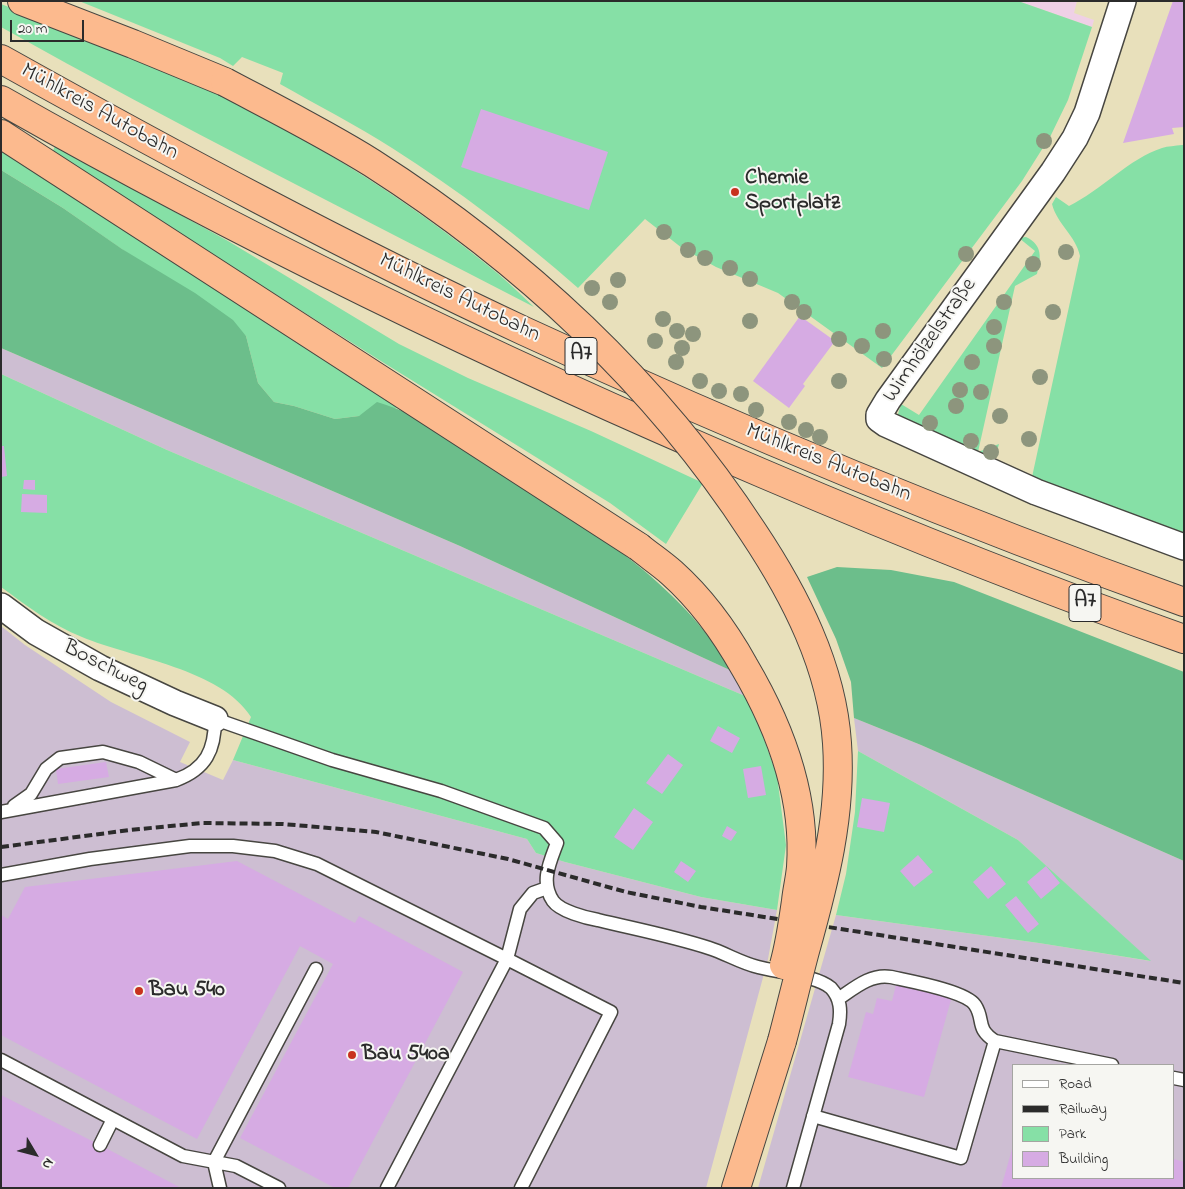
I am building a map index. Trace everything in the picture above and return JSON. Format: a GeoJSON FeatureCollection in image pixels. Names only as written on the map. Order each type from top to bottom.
{"type":"FeatureCollection","features":[{"type":"Feature","properties":{"kind":"highway"},"geometry":{"type":"LineString","coordinates":[[22,1],[225,82],[313,128],[372,163],[486,245],[572,317],[641,388],[708,466],[780,575],[816,648],[825,675],[837,740],[839,779],[830,854],[821,896],[773,1039]]}},
{"type":"Feature","properties":{"kind":"highway","name":"Mühlkreis Autobahn"},"geometry":{"type":"LineString","coordinates":[[1,59],[171,153],[289,215],[406,274],[524,330],[701,411],[876,484],[1064,558],[1184,602]]}},
{"type":"Feature","properties":{"kind":"highway","name":"Mühlkreis Autobahn"},"geometry":{"type":"LineString","coordinates":[[1,100],[205,210],[511,363],[644,423],[853,512],[1004,573],[1184,639]]}},
{"type":"Feature","properties":{"kind":"highway"},"geometry":{"type":"LineString","coordinates":[[1,134],[639,547],[672,573],[698,600],[719,626],[765,702],[787,756],[799,812],[801,840],[800,867],[793,922],[773,1039],[736,1188]]}},
{"type":"Feature","properties":{"kind":"street","name":"Wimhölzelstraße"},"geometry":{"type":"LineString","coordinates":[[1124,1],[1093,96],[1075,138],[1053,172],[888,400],[880,415],[880,419],[886,424],[1036,492],[1184,547]]}},
{"type":"Feature","properties":{"kind":"street","name":"Boschweg"},"geometry":{"type":"LineString","coordinates":[[1,606],[36,632],[100,668],[175,703],[215,719]]}},
{"type":"Feature","properties":{"kind":"lane"},"geometry":{"type":"LineString","coordinates":[[5,811],[176,780],[190,775],[206,761],[215,736],[215,719],[332,760],[441,791],[544,828],[557,843],[547,870],[547,888],[554,902],[569,911],[710,948],[756,967],[814,980],[827,985],[838,999],[840,1007],[838,1024],[793,1188]]}},
{"type":"Feature","properties":{"kind":"lane"},"geometry":{"type":"LineString","coordinates":[[5,811],[31,794],[46,770],[60,758],[103,752],[139,762],[176,780]]}},
{"type":"Feature","properties":{"kind":"lane"},"geometry":{"type":"LineString","coordinates":[[1,875],[90,859],[190,846],[233,846],[275,851],[317,864],[611,1012],[521,1188]]}},
{"type":"Feature","properties":{"kind":"lane"},"geometry":{"type":"LineString","coordinates":[[387,1188],[507,959],[520,909],[533,893],[547,888]]}},
{"type":"Feature","properties":{"kind":"lane"},"geometry":{"type":"LineString","coordinates":[[220,1188],[214,1162],[316,969]]}},
{"type":"Feature","properties":{"kind":"lane"},"geometry":{"type":"LineString","coordinates":[[838,999],[867,981],[882,976],[957,994],[973,1003],[978,1011],[983,1031],[995,1041],[1107,1064]]}},
{"type":"Feature","properties":{"kind":"lane"},"geometry":{"type":"LineString","coordinates":[[813,1116],[962,1158],[995,1041]]}},
{"type":"Feature","properties":{"kind":"lane"},"geometry":{"type":"LineString","coordinates":[[1,1060],[183,1156],[236,1166],[278,1188]]}},
{"type":"Feature","properties":{"kind":"lane"},"geometry":{"type":"LineString","coordinates":[[100,1145],[113,1119]]}},
{"type":"Feature","properties":{"kind":"shaded area"},"geometry":{"type":"Polygon","coordinates":[[[1018,1],[1077,1],[1074,13],[1094,20],[1092,27],[1018,1]]]}},
{"type":"Feature","properties":{"kind":"shaded area"},"geometry":{"type":"Polygon","coordinates":[[[1,348],[460,546],[732,671],[745,696],[167,450],[1,374],[1,348]]]}},
{"type":"Feature","properties":{"kind":"shaded area"},"geometry":{"type":"Polygon","coordinates":[[[1,626],[25,645],[111,702],[190,742],[180,762],[223,780],[233,760],[527,839],[536,853],[565,862],[701,897],[777,910],[768,959],[706,1188],[1,1188],[1,626]]]}},
{"type":"Feature","properties":{"kind":"shaded area"},"geometry":{"type":"Polygon","coordinates":[[[854,718],[921,745],[1184,861],[1184,1188],[758,1188],[836,915],[1039,943],[1150,961],[1018,840],[858,751],[854,718]]]}},
{"type":"Feature","properties":{"kind":"green space","name":"Chemie Sportplatz"},"geometry":{"type":"Polygon","coordinates":[[[79,1],[1018,1],[1092,27],[1068,100],[1051,135],[1022,181],[882,368],[778,293],[716,267],[682,248],[645,219],[578,288],[511,232],[441,180],[350,123],[280,84],[283,73],[242,57],[233,66],[220,58],[79,1]]]}},
{"type":"Feature","properties":{"kind":"green space"},"geometry":{"type":"Polygon","coordinates":[[[1,4],[139,57],[230,100],[320,149],[405,203],[446,233],[498,274],[534,307],[333,204],[1,27],[1,4]]]}},
{"type":"Feature","properties":{"kind":"green space"},"geometry":{"type":"Polygon","coordinates":[[[1184,145],[1184,542],[1032,477],[1080,256],[1075,242],[1058,218],[1052,204],[1056,197],[1069,206],[1081,200],[1138,159],[1164,147],[1184,145]]]}},
{"type":"Feature","properties":{"kind":"green space"},"geometry":{"type":"Polygon","coordinates":[[[55,146],[228,241],[399,344],[468,378],[591,431],[703,483],[666,544],[610,503],[52,153],[55,146]]]}},
{"type":"Feature","properties":{"kind":"green space"},"geometry":{"type":"Polygon","coordinates":[[[1,149],[454,440],[397,408],[335,419],[294,406],[274,402],[258,383],[246,336],[63,208],[1,170],[1,149]]]}},
{"type":"Feature","properties":{"kind":"green space"},"geometry":{"type":"Polygon","coordinates":[[[1,170],[63,208],[122,249],[195,293],[233,320],[246,336],[258,383],[274,402],[294,406],[335,419],[359,416],[377,402],[427,423],[567,514],[630,559],[659,583],[686,610],[711,639],[732,671],[460,546],[1,348],[1,170]]]}},
{"type":"Feature","properties":{"kind":"green space"},"geometry":{"type":"Polygon","coordinates":[[[1026,237],[1032,240],[1038,248],[1040,257],[1037,274],[1015,286],[978,452],[999,444],[992,456],[986,457],[899,418],[898,414],[901,404],[919,415],[1035,251],[1019,238],[1026,237]]]}},
{"type":"Feature","properties":{"kind":"green space"},"geometry":{"type":"Polygon","coordinates":[[[1,374],[167,450],[745,696],[758,722],[777,776],[786,845],[777,910],[701,897],[565,862],[536,853],[527,839],[233,760],[251,717],[237,701],[219,687],[198,676],[82,637],[60,627],[1,587],[1,374]]]}},
{"type":"Feature","properties":{"kind":"green space"},"geometry":{"type":"Polygon","coordinates":[[[837,567],[891,570],[954,582],[1184,672],[1184,861],[921,745],[854,718],[851,682],[836,639],[807,577],[837,567]]]}},
{"type":"Feature","properties":{"kind":"green space"},"geometry":{"type":"Polygon","coordinates":[[[858,751],[1018,840],[1151,961],[1039,943],[836,915],[846,874],[855,812],[858,751]]]}},
{"type":"Feature","properties":{"kind":"building"},"geometry":{"type":"Polygon","coordinates":[[[1173,1],[1184,1],[1184,127],[1172,128],[1174,134],[1123,143],[1173,1]]]}},
{"type":"Feature","properties":{"kind":"building"},"geometry":{"type":"Polygon","coordinates":[[[481,109],[608,152],[589,210],[461,167],[481,109]]]}},
{"type":"Feature","properties":{"kind":"building"},"geometry":{"type":"Polygon","coordinates":[[[800,316],[835,341],[803,384],[805,386],[789,408],[753,381],[800,316]]]}},
{"type":"Feature","properties":{"kind":"building"},"geometry":{"type":"Polygon","coordinates":[[[1,446],[4,446],[7,476],[1,477],[1,446]]]}},
{"type":"Feature","properties":{"kind":"building"},"geometry":{"type":"Polygon","coordinates":[[[24,480],[35,480],[35,490],[23,489],[24,480]]]}},
{"type":"Feature","properties":{"kind":"building"},"geometry":{"type":"Polygon","coordinates":[[[22,494],[47,495],[47,513],[21,512],[22,494]]]}},
{"type":"Feature","properties":{"kind":"building"},"geometry":{"type":"Polygon","coordinates":[[[718,726],[740,738],[732,753],[710,741],[718,726]]]}},
{"type":"Feature","properties":{"kind":"building"},"geometry":{"type":"Polygon","coordinates":[[[668,754],[683,765],[662,794],[646,783],[668,754]]]}},
{"type":"Feature","properties":{"kind":"building"},"geometry":{"type":"Polygon","coordinates":[[[106,762],[109,777],[58,784],[56,769],[106,762]]]}},
{"type":"Feature","properties":{"kind":"building"},"geometry":{"type":"Polygon","coordinates":[[[761,766],[766,795],[748,798],[743,769],[761,766]]]}},
{"type":"Feature","properties":{"kind":"building"},"geometry":{"type":"Polygon","coordinates":[[[862,798],[890,803],[884,832],[857,827],[862,798]]]}},
{"type":"Feature","properties":{"kind":"building"},"geometry":{"type":"Polygon","coordinates":[[[634,808],[653,822],[633,850],[614,837],[634,808]]]}},
{"type":"Feature","properties":{"kind":"building"},"geometry":{"type":"Polygon","coordinates":[[[727,826],[737,832],[731,841],[722,836],[727,826]]]}},
{"type":"Feature","properties":{"kind":"building"},"geometry":{"type":"Polygon","coordinates":[[[918,855],[933,872],[914,887],[900,871],[918,855]]]}},
{"type":"Feature","properties":{"kind":"building","name":"Bau 540"},"geometry":{"type":"Polygon","coordinates":[[[237,861],[355,923],[359,916],[463,972],[348,1188],[335,1188],[240,1138],[333,964],[300,946],[197,1139],[1,1035],[1,915],[8,919],[25,887],[237,861]]]}},
{"type":"Feature","properties":{"kind":"building"},"geometry":{"type":"Polygon","coordinates":[[[681,861],[696,871],[688,882],[674,872],[681,861]]]}},
{"type":"Feature","properties":{"kind":"building"},"geometry":{"type":"Polygon","coordinates":[[[991,866],[1006,884],[988,899],[973,882],[991,866]]]}},
{"type":"Feature","properties":{"kind":"building"},"geometry":{"type":"Polygon","coordinates":[[[1046,866],[1060,883],[1041,899],[1027,882],[1046,866]]]}},
{"type":"Feature","properties":{"kind":"building"},"geometry":{"type":"Polygon","coordinates":[[[1016,896],[1039,924],[1028,933],[1005,905],[1016,896]]]}},
{"type":"Feature","properties":{"kind":"building"},"geometry":{"type":"Polygon","coordinates":[[[897,981],[952,996],[924,1097],[848,1077],[866,1012],[873,1014],[877,998],[892,1001],[897,981]]]}},
{"type":"Feature","properties":{"kind":"building"},"geometry":{"type":"Polygon","coordinates":[[[1,1095],[100,1145],[181,1188],[1,1188],[1,1095]]]}},
{"type":"Feature","properties":{"kind":"building"},"geometry":{"type":"Polygon","coordinates":[[[1012,1149],[1012,1179],[1175,1179],[1175,1159],[1184,1162],[1184,1188],[1001,1188],[1012,1149]]]}},
{"type":"Feature","properties":{"kind":"railway"},"geometry":{"type":"LineString","coordinates":[[1,847],[130,830],[202,823],[283,824],[376,832],[508,859],[626,892],[701,907],[1184,983]]}},
{"type":"Feature","properties":{"kind":"place","name":"Chemie Sportplatz"},"geometry":{"type":"Point","coordinates":[735,192]}},
{"type":"Feature","properties":{"kind":"place","name":"Bau 540"},"geometry":{"type":"Point","coordinates":[139,991]}},
{"type":"Feature","properties":{"kind":"place","name":"Bau 540a"},"geometry":{"type":"Point","coordinates":[352,1055]}}]}
